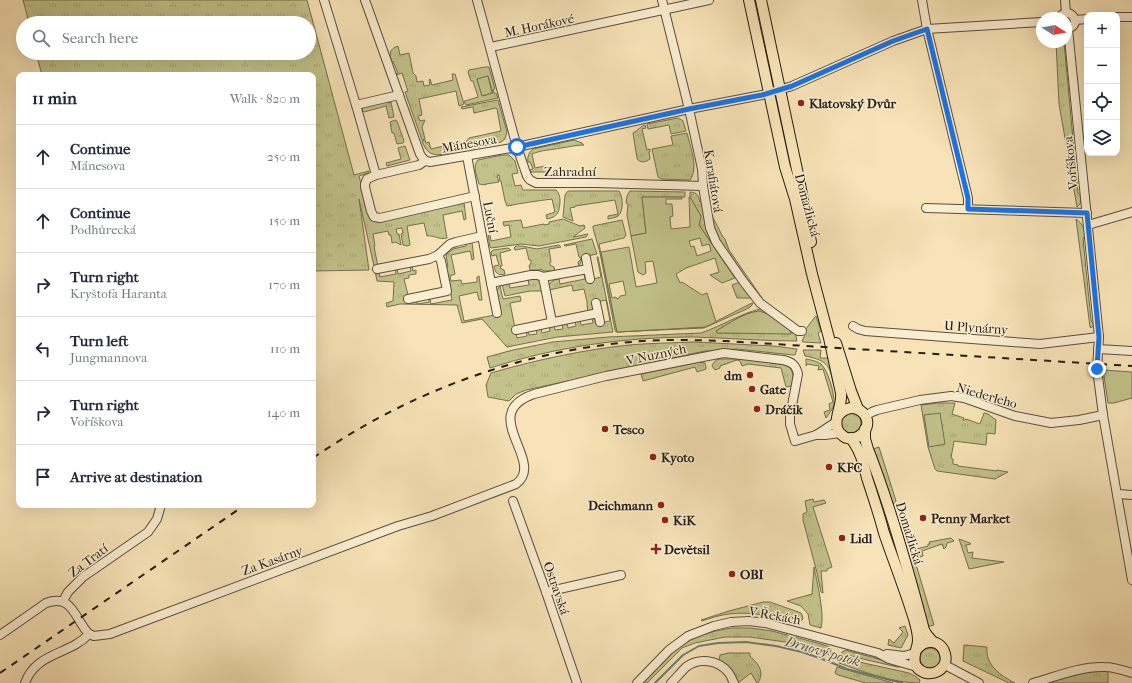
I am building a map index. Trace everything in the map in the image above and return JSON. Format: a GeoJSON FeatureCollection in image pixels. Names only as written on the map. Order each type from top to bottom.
{"type":"FeatureCollection","features":[{"type":"Feature","properties":{"kind":"main road","name":"Domažlická"},"geometry":{"type":"LineString","coordinates":[[749,0],[786,171],[795,199],[810,269],[834,359],[842,398],[837,419]]}},
{"type":"Feature","properties":{"kind":"main road","name":"Domažlická"},"geometry":{"type":"LineString","coordinates":[[761,0],[820,286],[851,391],[862,413]]}},
{"type":"Feature","properties":{"kind":"main road"},"geometry":{"type":"LineString","coordinates":[[849,408],[853,408],[862,413],[867,421],[865,430],[860,436],[851,438],[843,436],[836,426],[837,419],[841,412],[849,408]]}},
{"type":"Feature","properties":{"kind":"main road","name":"Domažlická"},"geometry":{"type":"LineString","coordinates":[[865,430],[865,439],[889,508],[924,630],[933,642],[938,644],[945,652],[945,665]]}},
{"type":"Feature","properties":{"kind":"main road","name":"Domažlická"},"geometry":{"type":"LineString","coordinates":[[851,438],[859,452],[885,535],[909,604],[917,632],[918,641],[915,663],[917,668]]}},
{"type":"Feature","properties":{"kind":"main road"},"geometry":{"type":"LineString","coordinates":[[916,651],[924,643],[933,642]]}},
{"type":"Feature","properties":{"kind":"main road"},"geometry":{"type":"LineString","coordinates":[[917,668],[932,678],[945,665]]}},
{"type":"Feature","properties":{"kind":"street"},"geometry":{"type":"LineString","coordinates":[[324,0],[376,176]]}},
{"type":"Feature","properties":{"kind":"street","name":"Mánesova"},"geometry":{"type":"LineString","coordinates":[[365,0],[420,154],[425,161],[430,162],[517,147],[769,93],[792,86],[893,41],[927,29],[1036,22]]}},
{"type":"Feature","properties":{"kind":"street","name":"Zahradní"},"geometry":{"type":"LineString","coordinates":[[477,0],[517,147],[527,176],[532,182],[703,186]]}},
{"type":"Feature","properties":{"kind":"street","name":"Karafiátová"},"geometry":{"type":"LineString","coordinates":[[662,0],[702,169],[703,186],[710,228],[716,242],[760,303],[798,331],[802,331]]}},
{"type":"Feature","properties":{"kind":"street","name":"M. Horákové"},"geometry":{"type":"LineString","coordinates":[[491,48],[709,0]]}},
{"type":"Feature","properties":{"kind":"street"},"geometry":{"type":"LineString","coordinates":[[922,0],[927,29],[968,198],[968,209]]}},
{"type":"Feature","properties":{"kind":"street"},"geometry":{"type":"LineString","coordinates":[[1065,0],[1066,12]]}},
{"type":"Feature","properties":{"kind":"street"},"geometry":{"type":"LineString","coordinates":[[1072,15],[1075,20],[1074,25],[1072,26]]}},
{"type":"Feature","properties":{"kind":"street"},"geometry":{"type":"LineString","coordinates":[[1120,18],[1132,16]]}},
{"type":"Feature","properties":{"kind":"street"},"geometry":{"type":"LineString","coordinates":[[1075,20],[1084,19]]}},
{"type":"Feature","properties":{"kind":"street","name":"Voříškova"},"geometry":{"type":"LineString","coordinates":[[1069,48],[1099,337],[1097,367],[1103,415],[1132,580]]}},
{"type":"Feature","properties":{"kind":"street"},"geometry":{"type":"LineString","coordinates":[[356,105],[399,95]]}},
{"type":"Feature","properties":{"kind":"street","name":"Luční"},"geometry":{"type":"LineString","coordinates":[[467,156],[497,313]]}},
{"type":"Feature","properties":{"kind":"street"},"geometry":{"type":"LineString","coordinates":[[425,161],[419,165],[368,178],[364,184],[372,215],[376,218],[380,218],[474,196]]}},
{"type":"Feature","properties":{"kind":"street"},"geometry":{"type":"LineString","coordinates":[[926,208],[1087,213]]}},
{"type":"Feature","properties":{"kind":"street"},"geometry":{"type":"LineString","coordinates":[[1088,225],[1132,212]]}},
{"type":"Feature","properties":{"kind":"street"},"geometry":{"type":"LineString","coordinates":[[378,269],[429,259],[438,256],[450,244],[482,236]]}},
{"type":"Feature","properties":{"kind":"street"},"geometry":{"type":"LineString","coordinates":[[408,299],[447,291],[441,261],[438,256]]}},
{"type":"Feature","properties":{"kind":"street"},"geometry":{"type":"LineString","coordinates":[[586,258],[590,279]]}},
{"type":"Feature","properties":{"kind":"street"},"geometry":{"type":"LineString","coordinates":[[491,283],[531,275],[543,277],[588,269]]}},
{"type":"Feature","properties":{"kind":"street"},"geometry":{"type":"LineString","coordinates":[[543,277],[552,322]]}},
{"type":"Feature","properties":{"kind":"street"},"geometry":{"type":"LineString","coordinates":[[596,303],[600,322]]}},
{"type":"Feature","properties":{"kind":"street"},"geometry":{"type":"LineString","coordinates":[[516,330],[598,313]]}},
{"type":"Feature","properties":{"kind":"street","name":"U Plynárny"},"geometry":{"type":"LineString","coordinates":[[853,326],[865,331],[1040,344],[1099,337]]}},
{"type":"Feature","properties":{"kind":"street"},"geometry":{"type":"LineString","coordinates":[[1098,349],[1132,351]]}},
{"type":"Feature","properties":{"kind":"street","name":"V Nuzných"},"geometry":{"type":"LineString","coordinates":[[513,486],[521,480],[525,472],[525,466],[510,423],[515,405],[523,398],[606,376],[724,353],[789,361],[796,367],[798,374],[790,416],[790,424],[795,441],[816,435],[840,433]]}},
{"type":"Feature","properties":{"kind":"street","name":"Niederleho"},"geometry":{"type":"LineString","coordinates":[[862,413],[872,412],[920,400],[951,396],[964,398],[1015,416],[1051,423],[1103,415]]}},
{"type":"Feature","properties":{"kind":"street","name":"V Nuzných"},"geometry":{"type":"LineString","coordinates":[[816,435],[837,419]]}},
{"type":"Feature","properties":{"kind":"street","name":"Za Kasárny"},"geometry":{"type":"LineString","coordinates":[[89,634],[94,636],[110,634],[398,526],[432,516],[513,486]]}},
{"type":"Feature","properties":{"kind":"street"},"geometry":{"type":"LineString","coordinates":[[1117,494],[1132,495]]}},
{"type":"Feature","properties":{"kind":"street","name":"Ostravská"},"geometry":{"type":"LineString","coordinates":[[513,501],[577,683]]}},
{"type":"Feature","properties":{"kind":"street","name":"Za Tratí"},"geometry":{"type":"LineString","coordinates":[[63,601],[68,592],[83,577],[148,532],[157,519],[160,508]]}},
{"type":"Feature","properties":{"kind":"street"},"geometry":{"type":"LineString","coordinates":[[546,592],[620,575]]}},
{"type":"Feature","properties":{"kind":"street"},"geometry":{"type":"LineString","coordinates":[[0,635],[46,602],[52,600],[63,601],[71,608],[89,634],[81,642],[53,654],[44,660],[31,671],[25,683]]}},
{"type":"Feature","properties":{"kind":"street","name":"V Řekách"},"geometry":{"type":"LineString","coordinates":[[637,683],[669,650],[688,636],[714,626],[730,622],[749,621],[765,623],[843,643],[917,668]]}},
{"type":"Feature","properties":{"kind":"street","name":"V Řekách"},"geometry":{"type":"LineString","coordinates":[[878,654],[904,656],[916,651]]}},
{"type":"Feature","properties":{"kind":"street"},"geometry":{"type":"LineString","coordinates":[[671,683],[687,666],[708,660],[717,663],[729,672],[734,683]]}},
{"type":"Feature","properties":{"kind":"street"},"geometry":{"type":"LineString","coordinates":[[945,665],[978,683]]}},
{"type":"Feature","properties":{"kind":"street"},"geometry":{"type":"LineString","coordinates":[[1033,683],[1093,667],[1120,669],[1132,673]]}},
{"type":"Feature","properties":{"kind":"green space"},"geometry":{"type":"Polygon","coordinates":[[[23,0],[307,0],[311,16],[27,16],[23,0]]]}},
{"type":"Feature","properties":{"kind":"green space"},"geometry":{"type":"Polygon","coordinates":[[[316,34],[354,175],[369,171],[368,173],[359,176],[371,218],[464,202],[466,219],[464,220],[462,211],[443,215],[447,238],[427,236],[424,223],[407,226],[410,245],[407,246],[403,245],[401,234],[403,233],[402,228],[396,229],[397,234],[399,234],[401,245],[395,242],[392,243],[391,235],[389,235],[388,231],[373,234],[380,277],[396,274],[395,268],[397,268],[398,274],[411,271],[410,266],[412,265],[413,271],[416,270],[416,274],[409,275],[409,278],[404,279],[408,295],[406,297],[407,303],[417,301],[417,304],[429,302],[430,299],[431,304],[452,300],[446,268],[448,267],[446,255],[453,249],[466,246],[466,244],[472,242],[474,259],[472,260],[470,251],[451,255],[455,274],[450,276],[451,281],[461,280],[462,284],[477,282],[477,277],[479,276],[482,300],[479,300],[477,292],[459,296],[464,321],[500,314],[496,292],[500,286],[503,299],[520,296],[521,301],[510,303],[517,338],[527,336],[526,331],[528,330],[529,335],[537,334],[536,329],[541,328],[542,333],[550,331],[549,326],[554,325],[555,330],[563,329],[562,323],[567,323],[568,328],[576,326],[575,321],[580,320],[581,325],[593,323],[592,318],[594,317],[596,324],[610,321],[606,300],[592,303],[593,310],[588,312],[584,289],[573,291],[572,285],[549,290],[549,284],[554,280],[559,279],[560,284],[585,279],[584,274],[586,273],[589,280],[601,277],[598,257],[613,332],[557,337],[507,347],[482,319],[462,323],[457,305],[400,304],[387,307],[386,303],[393,301],[394,282],[377,281],[359,199],[369,270],[316,271],[316,72],[41,72],[38,60],[316,60],[316,34]]]}},
{"type":"Feature","properties":{"kind":"green space"},"geometry":{"type":"Polygon","coordinates":[[[398,46],[400,55],[409,53],[413,73],[416,76],[417,82],[423,81],[424,86],[430,85],[430,79],[432,85],[453,80],[452,74],[455,74],[464,104],[459,106],[456,91],[419,99],[422,115],[418,116],[420,121],[425,120],[422,127],[425,139],[422,140],[405,92],[408,91],[402,73],[396,75],[398,73],[391,59],[391,50],[398,46]]]}},
{"type":"Feature","properties":{"kind":"green space"},"geometry":{"type":"Polygon","coordinates":[[[1056,48],[1065,48],[1078,193],[1081,198],[1081,202],[1077,207],[1059,104],[1056,48]]]}},
{"type":"Feature","properties":{"kind":"green space"},"geometry":{"type":"Polygon","coordinates":[[[489,67],[495,89],[493,90],[498,98],[466,105],[464,101],[478,97],[473,81],[471,81],[468,72],[469,70],[489,67]],[[488,76],[477,79],[482,96],[493,93],[488,76]]]}},
{"type":"Feature","properties":{"kind":"green space"},"geometry":{"type":"Polygon","coordinates":[[[488,76],[492,93],[482,96],[477,79],[488,76]]]}},
{"type":"Feature","properties":{"kind":"green space"},"geometry":{"type":"Polygon","coordinates":[[[498,100],[507,132],[505,139],[501,142],[474,148],[467,142],[465,143],[469,138],[501,131],[496,108],[474,113],[473,107],[462,109],[461,107],[498,100]]]}},
{"type":"Feature","properties":{"kind":"green space"},"geometry":{"type":"Polygon","coordinates":[[[387,101],[388,103],[391,102],[394,117],[389,118],[386,106],[364,112],[362,110],[363,107],[387,101]]]}},
{"type":"Feature","properties":{"kind":"green space"},"geometry":{"type":"Polygon","coordinates":[[[678,118],[683,121],[686,131],[671,134],[669,125],[648,129],[647,124],[678,118]]]}},
{"type":"Feature","properties":{"kind":"green space"},"geometry":{"type":"Polygon","coordinates":[[[395,120],[397,121],[404,141],[403,143],[397,144],[394,133],[392,133],[390,122],[395,120]]]}},
{"type":"Feature","properties":{"kind":"green space"},"geometry":{"type":"Polygon","coordinates":[[[645,125],[646,128],[642,129],[647,150],[650,149],[650,159],[642,162],[637,158],[633,133],[645,125]]]}},
{"type":"Feature","properties":{"kind":"green space"},"geometry":{"type":"Polygon","coordinates":[[[687,133],[694,164],[693,175],[690,180],[661,179],[658,177],[652,149],[673,145],[671,136],[687,133]]]}},
{"type":"Feature","properties":{"kind":"green space"},"geometry":{"type":"Polygon","coordinates":[[[425,140],[426,143],[429,142],[431,149],[460,142],[458,143],[459,149],[457,151],[436,155],[432,154],[428,151],[422,141],[425,140]]]}},
{"type":"Feature","properties":{"kind":"green space"},"geometry":{"type":"Polygon","coordinates":[[[574,140],[584,145],[542,151],[532,154],[535,168],[545,166],[546,172],[531,172],[530,170],[533,169],[530,162],[528,162],[528,158],[529,153],[533,149],[574,140]]]}},
{"type":"Feature","properties":{"kind":"green space"},"geometry":{"type":"Polygon","coordinates":[[[405,146],[410,160],[387,166],[386,163],[401,159],[398,148],[405,146]]]}},
{"type":"Feature","properties":{"kind":"green space"},"geometry":{"type":"Polygon","coordinates":[[[509,155],[515,161],[518,173],[512,174],[515,186],[521,185],[523,190],[556,190],[560,196],[560,203],[558,212],[555,216],[547,219],[546,215],[555,212],[552,199],[507,206],[499,175],[497,176],[499,182],[486,185],[479,184],[475,168],[476,162],[478,160],[509,155]]]}},
{"type":"Feature","properties":{"kind":"green space"},"geometry":{"type":"Polygon","coordinates":[[[568,191],[619,191],[622,200],[620,214],[615,218],[608,219],[608,216],[618,214],[615,200],[570,208],[573,221],[563,217],[565,195],[568,191]]]}},
{"type":"Feature","properties":{"kind":"green space"},"geometry":{"type":"Polygon","coordinates":[[[630,191],[685,192],[685,197],[642,197],[646,233],[631,236],[627,215],[628,204],[626,203],[627,196],[630,191]]]}},
{"type":"Feature","properties":{"kind":"green space"},"geometry":{"type":"Polygon","coordinates":[[[690,192],[695,193],[700,202],[702,201],[706,228],[711,240],[736,277],[735,278],[699,225],[701,216],[690,197],[690,192]]]}},
{"type":"Feature","properties":{"kind":"green space"},"geometry":{"type":"Polygon","coordinates":[[[642,197],[682,197],[682,199],[666,199],[666,204],[672,204],[673,216],[670,217],[671,229],[690,227],[690,197],[701,216],[699,225],[735,278],[722,283],[710,275],[719,272],[715,258],[686,268],[676,274],[680,283],[682,282],[702,295],[707,293],[716,322],[705,327],[617,332],[601,252],[629,247],[636,287],[657,283],[653,261],[645,262],[646,273],[643,275],[638,272],[631,236],[646,233],[642,197]],[[700,238],[689,241],[691,247],[694,246],[697,256],[711,251],[709,244],[702,246],[700,238]],[[623,281],[609,284],[612,298],[616,297],[617,299],[620,296],[626,295],[623,281]]]}},
{"type":"Feature","properties":{"kind":"green space"},"geometry":{"type":"Polygon","coordinates":[[[710,212],[725,239],[729,250],[762,298],[760,299],[719,241],[714,232],[710,212]]]}},
{"type":"Feature","properties":{"kind":"green space"},"geometry":{"type":"Polygon","coordinates":[[[563,219],[580,226],[584,225],[585,228],[573,237],[588,234],[586,237],[539,246],[521,244],[490,247],[488,235],[490,235],[491,241],[511,237],[509,225],[504,226],[503,222],[521,220],[523,228],[549,224],[549,222],[563,219]]]}},
{"type":"Feature","properties":{"kind":"green space"},"geometry":{"type":"Polygon","coordinates":[[[1076,219],[1085,231],[1083,239],[1091,320],[1094,325],[1091,328],[1090,327],[1076,219]]]}},
{"type":"Feature","properties":{"kind":"green space"},"geometry":{"type":"Polygon","coordinates":[[[622,220],[626,235],[624,238],[599,244],[617,332],[615,330],[600,253],[593,226],[622,220]]]}},
{"type":"Feature","properties":{"kind":"green space"},"geometry":{"type":"Polygon","coordinates":[[[592,239],[597,254],[583,257],[579,266],[578,262],[581,259],[579,257],[576,244],[564,245],[592,239]]]}},
{"type":"Feature","properties":{"kind":"green space"},"geometry":{"type":"Polygon","coordinates":[[[559,245],[561,247],[549,249],[550,265],[554,267],[555,271],[543,271],[540,269],[530,270],[529,266],[531,260],[529,260],[526,248],[515,250],[514,248],[516,246],[522,246],[537,249],[559,245]]]}},
{"type":"Feature","properties":{"kind":"green space"},"geometry":{"type":"Polygon","coordinates":[[[508,248],[511,250],[500,253],[502,266],[500,266],[501,269],[504,270],[505,274],[499,274],[496,272],[494,266],[499,265],[496,255],[492,256],[491,252],[493,250],[508,248]]]}},
{"type":"Feature","properties":{"kind":"green space"},"geometry":{"type":"Polygon","coordinates":[[[528,279],[538,280],[543,291],[530,291],[505,296],[502,284],[509,282],[510,288],[529,285],[528,279]]]}},
{"type":"Feature","properties":{"kind":"green space"},"geometry":{"type":"Polygon","coordinates":[[[740,282],[751,298],[737,298],[732,285],[740,282]]]}},
{"type":"Feature","properties":{"kind":"green space"},"geometry":{"type":"Polygon","coordinates":[[[753,303],[749,308],[704,328],[621,332],[705,327],[753,303]]]}},
{"type":"Feature","properties":{"kind":"green space"},"geometry":{"type":"Polygon","coordinates":[[[760,309],[766,310],[791,329],[792,333],[795,332],[797,341],[668,337],[616,341],[540,354],[490,368],[487,357],[553,342],[608,337],[701,333],[749,312],[716,331],[717,333],[791,333],[750,312],[760,309]]]}},
{"type":"Feature","properties":{"kind":"green space"},"geometry":{"type":"Polygon","coordinates":[[[759,311],[768,314],[790,330],[791,334],[717,333],[716,331],[742,316],[759,311]]]}},
{"type":"Feature","properties":{"kind":"green space"},"geometry":{"type":"Polygon","coordinates":[[[816,316],[821,331],[818,333],[821,343],[803,342],[805,330],[816,316]]]}},
{"type":"Feature","properties":{"kind":"green space"},"geometry":{"type":"Polygon","coordinates":[[[694,342],[774,346],[797,349],[795,355],[737,349],[705,351],[526,390],[516,394],[509,401],[488,397],[486,385],[491,373],[508,368],[559,356],[611,347],[694,342]]]}},
{"type":"Feature","properties":{"kind":"green space"},"geometry":{"type":"Polygon","coordinates":[[[803,350],[821,350],[820,358],[831,358],[835,390],[828,366],[820,360],[805,356],[803,350]]]}},
{"type":"Feature","properties":{"kind":"green space"},"geometry":{"type":"Polygon","coordinates":[[[746,359],[786,365],[791,369],[793,374],[792,386],[786,387],[781,368],[748,364],[742,366],[740,361],[737,360],[720,366],[720,368],[715,370],[712,366],[716,360],[746,359]]]}},
{"type":"Feature","properties":{"kind":"green space"},"geometry":{"type":"Polygon","coordinates":[[[806,359],[816,361],[824,367],[830,383],[834,404],[832,410],[826,418],[824,412],[830,410],[829,404],[833,402],[823,369],[818,370],[819,366],[807,364],[806,366],[806,359]]]}},
{"type":"Feature","properties":{"kind":"green space"},"geometry":{"type":"Polygon","coordinates":[[[699,362],[705,363],[706,369],[697,372],[695,367],[643,381],[641,374],[699,362]]]}},
{"type":"Feature","properties":{"kind":"green space"},"geometry":{"type":"Polygon","coordinates":[[[1103,370],[1132,372],[1132,398],[1114,403],[1108,403],[1103,370]]]}},
{"type":"Feature","properties":{"kind":"green space"},"geometry":{"type":"Polygon","coordinates":[[[955,403],[952,414],[964,418],[963,420],[966,419],[980,424],[984,413],[996,420],[995,434],[987,433],[986,445],[954,441],[951,458],[953,459],[953,464],[958,466],[1008,472],[995,479],[937,471],[928,447],[921,405],[955,403]]]}},
{"type":"Feature","properties":{"kind":"green space"},"geometry":{"type":"Polygon","coordinates":[[[851,413],[858,416],[861,423],[858,430],[851,433],[844,430],[841,423],[844,416],[851,413]]]}},
{"type":"Feature","properties":{"kind":"green space"},"geometry":{"type":"Polygon","coordinates":[[[940,413],[945,444],[929,447],[924,415],[940,413]]]}},
{"type":"Feature","properties":{"kind":"green space"},"geometry":{"type":"Polygon","coordinates":[[[879,447],[896,501],[894,504],[887,495],[870,450],[879,447]]]}},
{"type":"Feature","properties":{"kind":"green space"},"geometry":{"type":"Polygon","coordinates":[[[813,499],[814,502],[824,500],[826,503],[813,507],[832,567],[827,569],[827,571],[821,571],[823,593],[821,592],[803,520],[803,514],[807,512],[805,501],[813,499]]]}},
{"type":"Feature","properties":{"kind":"green space"},"geometry":{"type":"Polygon","coordinates":[[[901,526],[905,527],[934,625],[926,627],[903,543],[901,526]]]}},
{"type":"Feature","properties":{"kind":"green space"},"geometry":{"type":"Polygon","coordinates":[[[951,538],[954,541],[947,543],[944,549],[942,544],[922,551],[923,556],[918,556],[916,549],[928,546],[928,544],[930,544],[929,542],[951,538]]]}},
{"type":"Feature","properties":{"kind":"green space"},"geometry":{"type":"Polygon","coordinates":[[[959,539],[971,544],[966,545],[968,553],[973,552],[972,558],[1004,562],[969,569],[959,539]]]}},
{"type":"Feature","properties":{"kind":"green space"},"geometry":{"type":"Polygon","coordinates":[[[814,567],[819,589],[822,615],[821,628],[810,625],[808,614],[801,606],[787,601],[812,594],[814,567]]]}},
{"type":"Feature","properties":{"kind":"green space"},"geometry":{"type":"Polygon","coordinates":[[[763,602],[770,602],[801,613],[803,619],[799,622],[764,615],[738,613],[701,620],[729,611],[763,602]]]}},
{"type":"Feature","properties":{"kind":"green space"},"geometry":{"type":"Polygon","coordinates":[[[905,626],[908,635],[901,648],[888,645],[889,639],[894,643],[903,632],[899,628],[905,626]]]}},
{"type":"Feature","properties":{"kind":"green space"},"geometry":{"type":"Polygon","coordinates":[[[731,628],[751,628],[772,631],[821,644],[830,647],[830,655],[785,642],[750,637],[725,637],[695,643],[682,648],[647,683],[642,683],[664,660],[682,645],[704,634],[731,628]]]}},
{"type":"Feature","properties":{"kind":"green space"},"geometry":{"type":"Polygon","coordinates":[[[964,645],[987,647],[987,653],[991,664],[1004,677],[1015,683],[1009,683],[963,661],[964,645]]]}},
{"type":"Feature","properties":{"kind":"green space"},"geometry":{"type":"Polygon","coordinates":[[[926,648],[934,648],[940,654],[940,662],[934,668],[926,668],[920,662],[920,654],[926,648]]]}},
{"type":"Feature","properties":{"kind":"green space"},"geometry":{"type":"Polygon","coordinates":[[[846,650],[901,665],[900,667],[897,667],[842,654],[842,652],[846,650]]]}},
{"type":"Feature","properties":{"kind":"green space"},"geometry":{"type":"Polygon","coordinates":[[[729,653],[750,653],[750,656],[761,671],[758,683],[751,673],[736,683],[719,661],[720,655],[729,653]]]}},
{"type":"Feature","properties":{"kind":"green space"},"geometry":{"type":"Polygon","coordinates":[[[841,658],[909,673],[920,680],[919,683],[909,683],[879,676],[839,663],[841,658]]]}},
{"type":"Feature","properties":{"kind":"green space"},"geometry":{"type":"Polygon","coordinates":[[[837,667],[893,683],[866,683],[838,675],[835,673],[837,667]]]}},
{"type":"Feature","properties":{"kind":"green space"},"geometry":{"type":"Polygon","coordinates":[[[1108,671],[1108,683],[1045,683],[1072,674],[1108,671]]]}},
{"type":"Feature","properties":{"kind":"waterway","name":"Drnový potok"},"geometry":{"type":"LineString","coordinates":[[655,683],[683,655],[699,646],[718,643],[746,642],[776,646],[802,652],[847,669],[902,683]]}},
{"type":"Feature","properties":{"kind":"railway"},"geometry":{"type":"LineString","coordinates":[[316,456],[386,414],[425,395],[464,379],[546,355],[588,347],[631,342],[666,340],[725,341],[1132,366]]}},
{"type":"Feature","properties":{"kind":"railway"},"geometry":{"type":"LineString","coordinates":[[0,673],[241,508]]}},
{"type":"Feature","properties":{"kind":"place","name":"Klatovský Dvůr"},"geometry":{"type":"Point","coordinates":[801,103]}},
{"type":"Feature","properties":{"kind":"place","name":"dm"},"geometry":{"type":"Point","coordinates":[750,375]}},
{"type":"Feature","properties":{"kind":"place","name":"Gate"},"geometry":{"type":"Point","coordinates":[752,389]}},
{"type":"Feature","properties":{"kind":"place","name":"Dráčik"},"geometry":{"type":"Point","coordinates":[757,409]}},
{"type":"Feature","properties":{"kind":"place","name":"Tesco"},"geometry":{"type":"Point","coordinates":[605,429]}},
{"type":"Feature","properties":{"kind":"place","name":"Kyoto"},"geometry":{"type":"Point","coordinates":[653,457]}},
{"type":"Feature","properties":{"kind":"place","name":"KFC"},"geometry":{"type":"Point","coordinates":[829,467]}},
{"type":"Feature","properties":{"kind":"place","name":"Deichmann"},"geometry":{"type":"Point","coordinates":[661,505]}},
{"type":"Feature","properties":{"kind":"place","name":"Penny Market"},"geometry":{"type":"Point","coordinates":[923,518]}},
{"type":"Feature","properties":{"kind":"place","name":"KiK"},"geometry":{"type":"Point","coordinates":[665,520]}},
{"type":"Feature","properties":{"kind":"place","name":"Lidl"},"geometry":{"type":"Point","coordinates":[842,538]}},
{"type":"Feature","properties":{"kind":"place","name":"Devětsil"},"geometry":{"type":"Point","coordinates":[656,549]}},
{"type":"Feature","properties":{"kind":"place","name":"OBI"},"geometry":{"type":"Point","coordinates":[732,574]}},
{"type":"Feature","properties":{"kind":"route"},"geometry":{"type":"LineString","coordinates":[[517,147],[780,90],[893,41],[927,29],[968,198],[968,209],[1087,213],[1099,337],[1097,369]]}}]}
